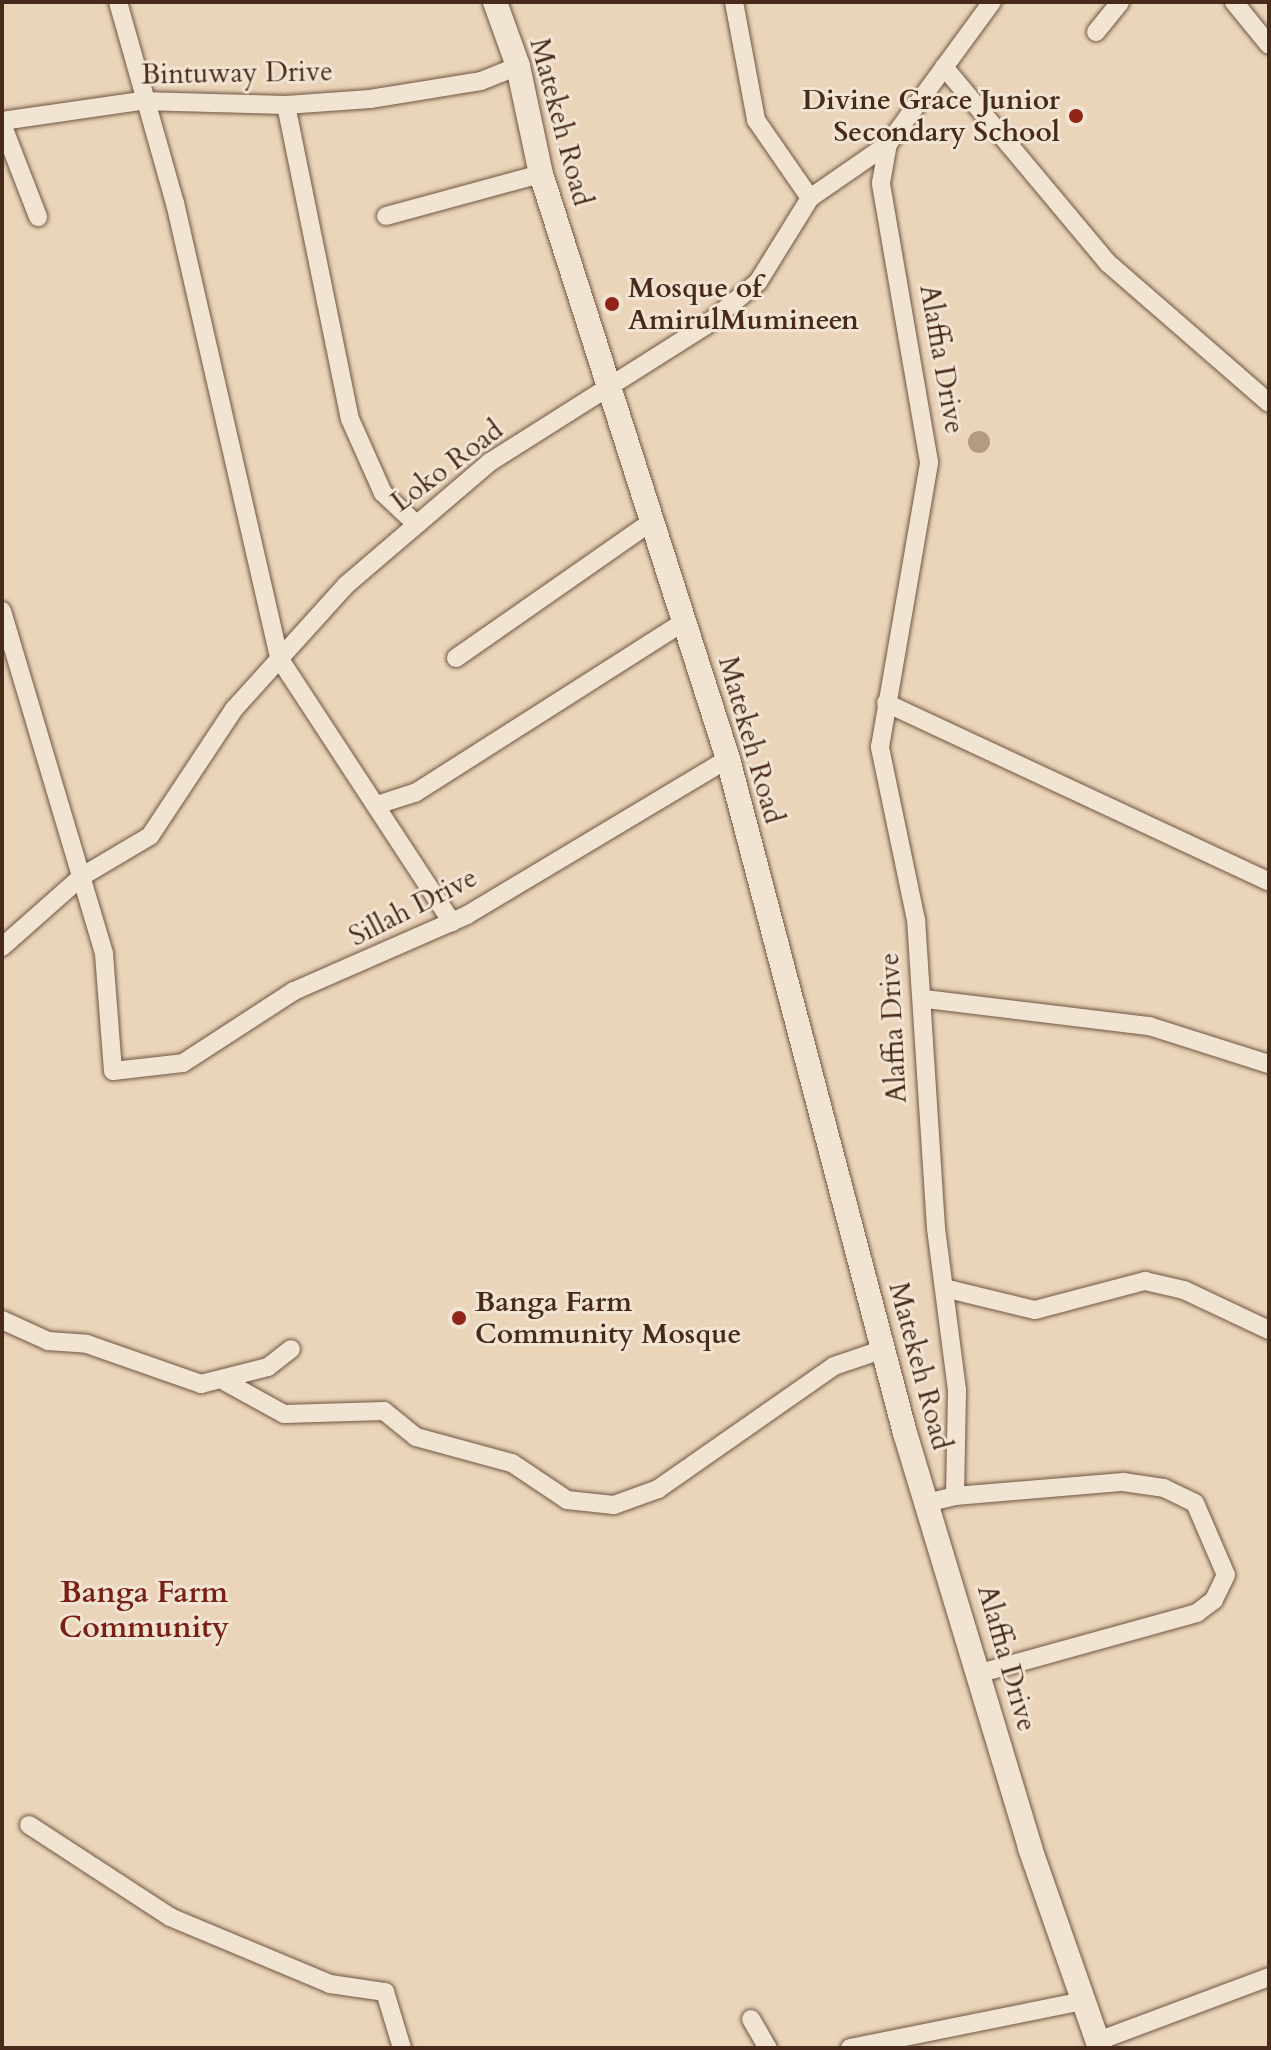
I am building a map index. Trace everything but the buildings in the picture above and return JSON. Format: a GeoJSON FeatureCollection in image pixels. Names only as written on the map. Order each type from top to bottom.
{"type":"FeatureCollection","features":[{"type":"Feature","properties":{"kind":"street"},"geometry":{"type":"LineString","coordinates":[[118,2],[140,101],[175,203],[279,658],[452,922]]}},
{"type":"Feature","properties":{"kind":"street","name":"Matekeh Road"},"geometry":{"type":"LineString","coordinates":[[495,2],[518,66],[541,174],[728,759],[927,1503]]}},
{"type":"Feature","properties":{"kind":"street"},"geometry":{"type":"LineString","coordinates":[[734,2],[756,120],[810,198]]}},
{"type":"Feature","properties":{"kind":"street","name":"Alaffia Drive"},"geometry":{"type":"LineString","coordinates":[[955,1496],[960,1454],[948,1289],[935,1215],[925,999],[910,874],[880,747],[929,462],[915,357],[887,241],[881,183],[888,144],[992,2]]}},
{"type":"Feature","properties":{"kind":"street"},"geometry":{"type":"LineString","coordinates":[[1096,32],[1120,2]]}},
{"type":"Feature","properties":{"kind":"street"},"geometry":{"type":"LineString","coordinates":[[1234,2],[1269,45]]}},
{"type":"Feature","properties":{"kind":"street","name":"Bintuway Drive"},"geometry":{"type":"LineString","coordinates":[[2,122],[140,101],[286,105],[423,91],[518,66]]}},
{"type":"Feature","properties":{"kind":"street"},"geometry":{"type":"LineString","coordinates":[[944,67],[1108,263],[1269,403]]}},
{"type":"Feature","properties":{"kind":"street"},"geometry":{"type":"LineString","coordinates":[[286,105],[350,419],[383,493],[415,523]]}},
{"type":"Feature","properties":{"kind":"street"},"geometry":{"type":"LineString","coordinates":[[2,122],[38,217]]}},
{"type":"Feature","properties":{"kind":"street","name":"Loko Road"},"geometry":{"type":"LineString","coordinates":[[2,947],[81,877],[150,836],[226,721],[308,620],[415,523],[490,462],[609,393],[758,282],[810,198],[888,144]]}},
{"type":"Feature","properties":{"kind":"street"},"geometry":{"type":"LineString","coordinates":[[386,216],[541,174]]}},
{"type":"Feature","properties":{"kind":"street"},"geometry":{"type":"LineString","coordinates":[[456,658],[654,520]]}},
{"type":"Feature","properties":{"kind":"street"},"geometry":{"type":"LineString","coordinates":[[2,611],[81,877]]}},
{"type":"Feature","properties":{"kind":"street"},"geometry":{"type":"LineString","coordinates":[[377,805],[415,793],[685,621]]}},
{"type":"Feature","properties":{"kind":"street"},"geometry":{"type":"LineString","coordinates":[[886,703],[1269,882]]}},
{"type":"Feature","properties":{"kind":"street","name":"Sillah Drive"},"geometry":{"type":"LineString","coordinates":[[81,877],[104,954],[113,1071],[183,1063],[294,991],[452,922],[728,759]]}},
{"type":"Feature","properties":{"kind":"street"},"geometry":{"type":"LineString","coordinates":[[925,999],[1149,1026],[1269,1064]]}},
{"type":"Feature","properties":{"kind":"street"},"geometry":{"type":"LineString","coordinates":[[948,1289],[1035,1310],[1145,1281],[1184,1290],[1269,1330]]}},
{"type":"Feature","properties":{"kind":"street"},"geometry":{"type":"LineString","coordinates":[[2,1320],[48,1341],[87,1344],[152,1371],[201,1384],[226,1382],[291,1349]]}},
{"type":"Feature","properties":{"kind":"street"},"geometry":{"type":"LineString","coordinates":[[226,1382],[284,1414],[384,1411],[416,1437],[512,1463],[567,1500],[614,1505],[658,1489],[834,1366],[884,1349]]}},
{"type":"Feature","properties":{"kind":"street"},"geometry":{"type":"LineString","coordinates":[[927,1503],[955,1496],[1123,1482],[1164,1488],[1195,1503],[1226,1575],[1214,1600],[1197,1613],[981,1673]]}},
{"type":"Feature","properties":{"kind":"street","name":"Alaffia Drive"},"geometry":{"type":"LineString","coordinates":[[927,1503],[981,1673],[1030,1848],[1099,2044]]}},
{"type":"Feature","properties":{"kind":"street"},"geometry":{"type":"LineString","coordinates":[[29,1825],[170,1917],[330,1984],[385,1992],[402,2048]]}},
{"type":"Feature","properties":{"kind":"street"},"geometry":{"type":"LineString","coordinates":[[1099,2044],[1269,1977]]}},
{"type":"Feature","properties":{"kind":"street"},"geometry":{"type":"LineString","coordinates":[[850,2048],[1084,2001]]}},
{"type":"Feature","properties":{"kind":"street"},"geometry":{"type":"LineString","coordinates":[[751,2019],[768,2048]]}},
{"type":"Feature","properties":{"kind":"shaded area"},"geometry":{"type":"Polygon","coordinates":[[[979,431],[987,434],[990,442],[987,450],[979,453],[971,450],[968,442],[971,434],[979,431]]]}},
{"type":"Feature","properties":{"kind":"place","name":"Divine Grace Junior Secondary School"},"geometry":{"type":"Point","coordinates":[1076,116]}},
{"type":"Feature","properties":{"kind":"place","name":"Mosque of AmirulMumineen"},"geometry":{"type":"Point","coordinates":[612,304]}},
{"type":"Feature","properties":{"kind":"place","name":"Banga Farm Community Mosque"},"geometry":{"type":"Point","coordinates":[459,1318]}},
{"type":"Feature","properties":{"kind":"district","name":"Banga Farm Community"},"geometry":{"type":"Point","coordinates":[144,1610]}}]}
